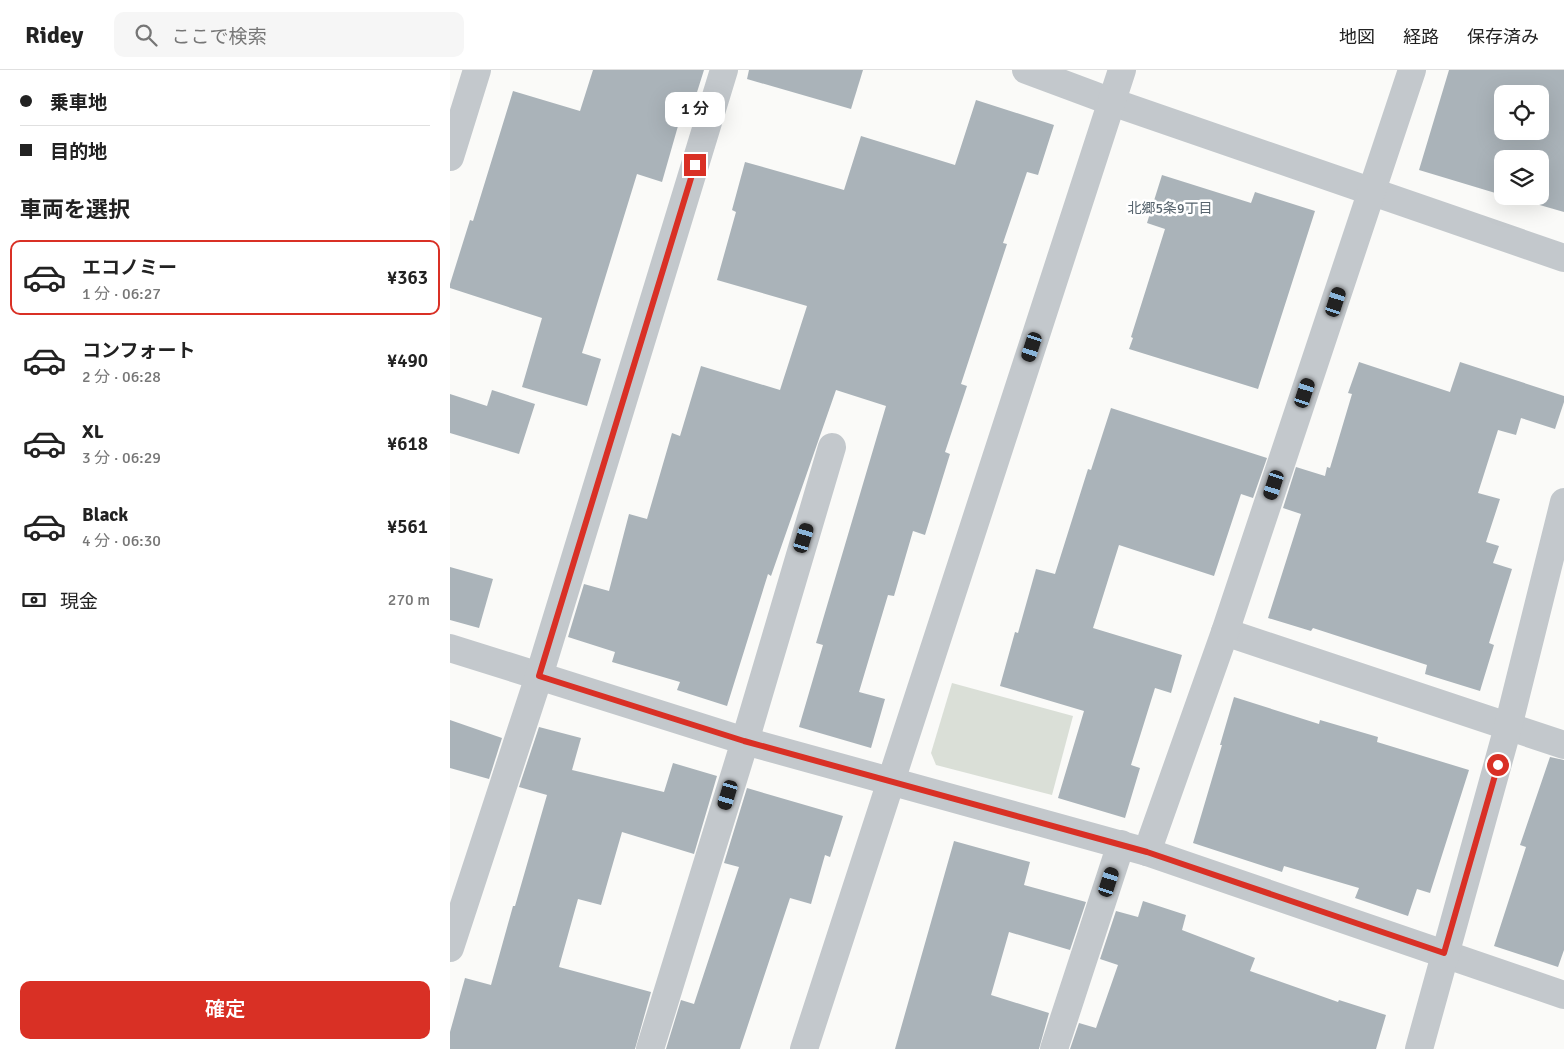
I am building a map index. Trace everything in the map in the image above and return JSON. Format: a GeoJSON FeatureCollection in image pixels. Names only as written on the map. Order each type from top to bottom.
{"type":"FeatureCollection","features":[{"type":"Feature","properties":{"kind":"street"},"geometry":{"type":"LineString","coordinates":[[450,157],[477,70]]}},
{"type":"Feature","properties":{"kind":"street"},"geometry":{"type":"LineString","coordinates":[[450,948],[539,676],[724,70]]}},
{"type":"Feature","properties":{"kind":"street"},"geometry":{"type":"LineString","coordinates":[[1026,70],[1112,102],[1564,258]]}},
{"type":"Feature","properties":{"kind":"street"},"geometry":{"type":"LineString","coordinates":[[804,1049],[1122,70]]}},
{"type":"Feature","properties":{"kind":"street"},"geometry":{"type":"LineString","coordinates":[[1147,852],[1226,632],[1412,70]]}},
{"type":"Feature","properties":{"kind":"street"},"geometry":{"type":"LineString","coordinates":[[650,1049],[832,447]]}},
{"type":"Feature","properties":{"kind":"street"},"geometry":{"type":"LineString","coordinates":[[1419,1049],[1508,727],[1564,502]]}},
{"type":"Feature","properties":{"kind":"street"},"geometry":{"type":"LineString","coordinates":[[1226,632],[1564,745]]}},
{"type":"Feature","properties":{"kind":"street"},"geometry":{"type":"LineString","coordinates":[[450,648],[744,741],[1147,852],[1564,994]]}},
{"type":"Feature","properties":{"kind":"street"},"geometry":{"type":"LineString","coordinates":[[1054,1049],[1121,844]]}},
{"type":"Feature","properties":{"kind":"shaded area"},"geometry":{"type":"Polygon","coordinates":[[[952,683],[1073,716],[1052,795],[936,765],[931,753],[952,683]]]}},
{"type":"Feature","properties":{"kind":"building"},"geometry":{"type":"Polygon","coordinates":[[[593,70],[704,70],[692,108],[684,105],[662,182],[637,174],[582,353],[601,359],[587,406],[522,387],[542,318],[450,288],[450,284],[470,220],[473,221],[513,91],[580,111],[593,70]]]}},
{"type":"Feature","properties":{"kind":"building"},"geometry":{"type":"Polygon","coordinates":[[[749,70],[863,70],[851,109],[747,79],[749,70]]]}},
{"type":"Feature","properties":{"kind":"building"},"geometry":{"type":"Polygon","coordinates":[[[1449,70],[1564,70],[1564,212],[1540,205],[1549,205],[1549,150],[1494,150],[1494,193],[1419,170],[1449,70]]]}},
{"type":"Feature","properties":{"kind":"building"},"geometry":{"type":"Polygon","coordinates":[[[976,100],[1054,125],[1038,175],[1027,172],[1003,243],[1007,244],[961,384],[967,386],[945,452],[950,454],[925,535],[913,531],[894,596],[888,595],[859,692],[885,699],[871,748],[799,727],[823,645],[816,643],[886,406],[836,390],[771,576],[768,574],[727,706],[677,690],[680,682],[612,662],[615,652],[568,637],[584,584],[609,591],[629,514],[647,519],[672,433],[680,436],[701,366],[780,390],[807,306],[717,280],[736,212],[732,210],[745,162],[844,190],[861,136],[955,165],[976,100]]]}},
{"type":"Feature","properties":{"kind":"building"},"geometry":{"type":"Polygon","coordinates":[[[1162,175],[1251,203],[1255,192],[1315,211],[1258,389],[1129,349],[1133,338],[1131,337],[1165,229],[1147,223],[1162,175]]]}},
{"type":"Feature","properties":{"kind":"building"},"geometry":{"type":"Polygon","coordinates":[[[1359,362],[1450,392],[1460,362],[1564,396],[1564,402],[1555,429],[1521,418],[1516,435],[1498,430],[1478,493],[1500,499],[1486,542],[1499,546],[1493,563],[1512,569],[1489,643],[1494,645],[1480,691],[1425,674],[1427,665],[1313,628],[1311,631],[1268,618],[1301,514],[1283,508],[1296,467],[1325,476],[1327,467],[1330,468],[1352,394],[1348,393],[1359,362]]]}},
{"type":"Feature","properties":{"kind":"building"},"geometry":{"type":"Polygon","coordinates":[[[492,390],[535,404],[519,454],[450,433],[450,394],[487,406],[492,390]]]}},
{"type":"Feature","properties":{"kind":"building"},"geometry":{"type":"Polygon","coordinates":[[[1111,408],[1267,458],[1253,498],[1241,494],[1214,576],[1119,545],[1093,628],[1182,655],[1171,693],[1155,688],[1131,765],[1140,768],[1125,818],[1058,798],[1084,711],[1000,686],[1015,632],[1018,633],[1036,569],[1055,574],[1088,469],[1091,470],[1111,408]]]}},
{"type":"Feature","properties":{"kind":"building"},"geometry":{"type":"Polygon","coordinates":[[[450,567],[493,579],[479,628],[450,620],[450,567]]]}},
{"type":"Feature","properties":{"kind":"building"},"geometry":{"type":"Polygon","coordinates":[[[1234,697],[1319,724],[1320,720],[1378,737],[1377,742],[1469,770],[1430,893],[1417,889],[1408,916],[1355,898],[1359,888],[1284,866],[1282,872],[1193,843],[1234,697]]]}},
{"type":"Feature","properties":{"kind":"building"},"geometry":{"type":"Polygon","coordinates":[[[450,720],[502,738],[489,779],[450,768],[450,720]]]}},
{"type":"Feature","properties":{"kind":"building"},"geometry":{"type":"Polygon","coordinates":[[[539,727],[581,738],[572,770],[664,792],[673,763],[717,776],[694,854],[622,832],[601,905],[578,899],[559,967],[651,992],[635,1049],[450,1049],[450,1032],[465,978],[491,985],[547,795],[519,787],[539,727]]]}},
{"type":"Feature","properties":{"kind":"building"},"geometry":{"type":"Polygon","coordinates":[[[1550,757],[1564,760],[1564,950],[1558,967],[1494,946],[1526,847],[1520,845],[1550,757]]]}},
{"type":"Feature","properties":{"kind":"building"},"geometry":{"type":"Polygon","coordinates":[[[747,788],[843,816],[830,857],[825,855],[811,904],[790,898],[740,1049],[666,1049],[681,1000],[694,1004],[739,867],[724,863],[747,788]]]}},
{"type":"Feature","properties":{"kind":"building"},"geometry":{"type":"Polygon","coordinates":[[[954,841],[1030,862],[1024,885],[1086,902],[1070,950],[1009,932],[991,995],[1049,1013],[1039,1049],[895,1049],[954,841]]]}},
{"type":"Feature","properties":{"kind":"building"},"geometry":{"type":"Polygon","coordinates":[[[1143,901],[1186,915],[1182,930],[1255,958],[1250,971],[1338,1002],[1339,1000],[1386,1015],[1376,1049],[1070,1049],[1079,1023],[1096,1028],[1118,965],[1100,959],[1116,911],[1138,917],[1143,901]]]}},
{"type":"Feature","properties":{"kind":"district","name":"北郷5条9丁目"},"geometry":{"type":"Point","coordinates":[1170,208]}},
{"type":"Feature","properties":{"kind":"route"},"geometry":{"type":"LineString","coordinates":[[695,165],[539,676],[744,741],[1121,844],[1444,953],[1498,765]]}}]}
